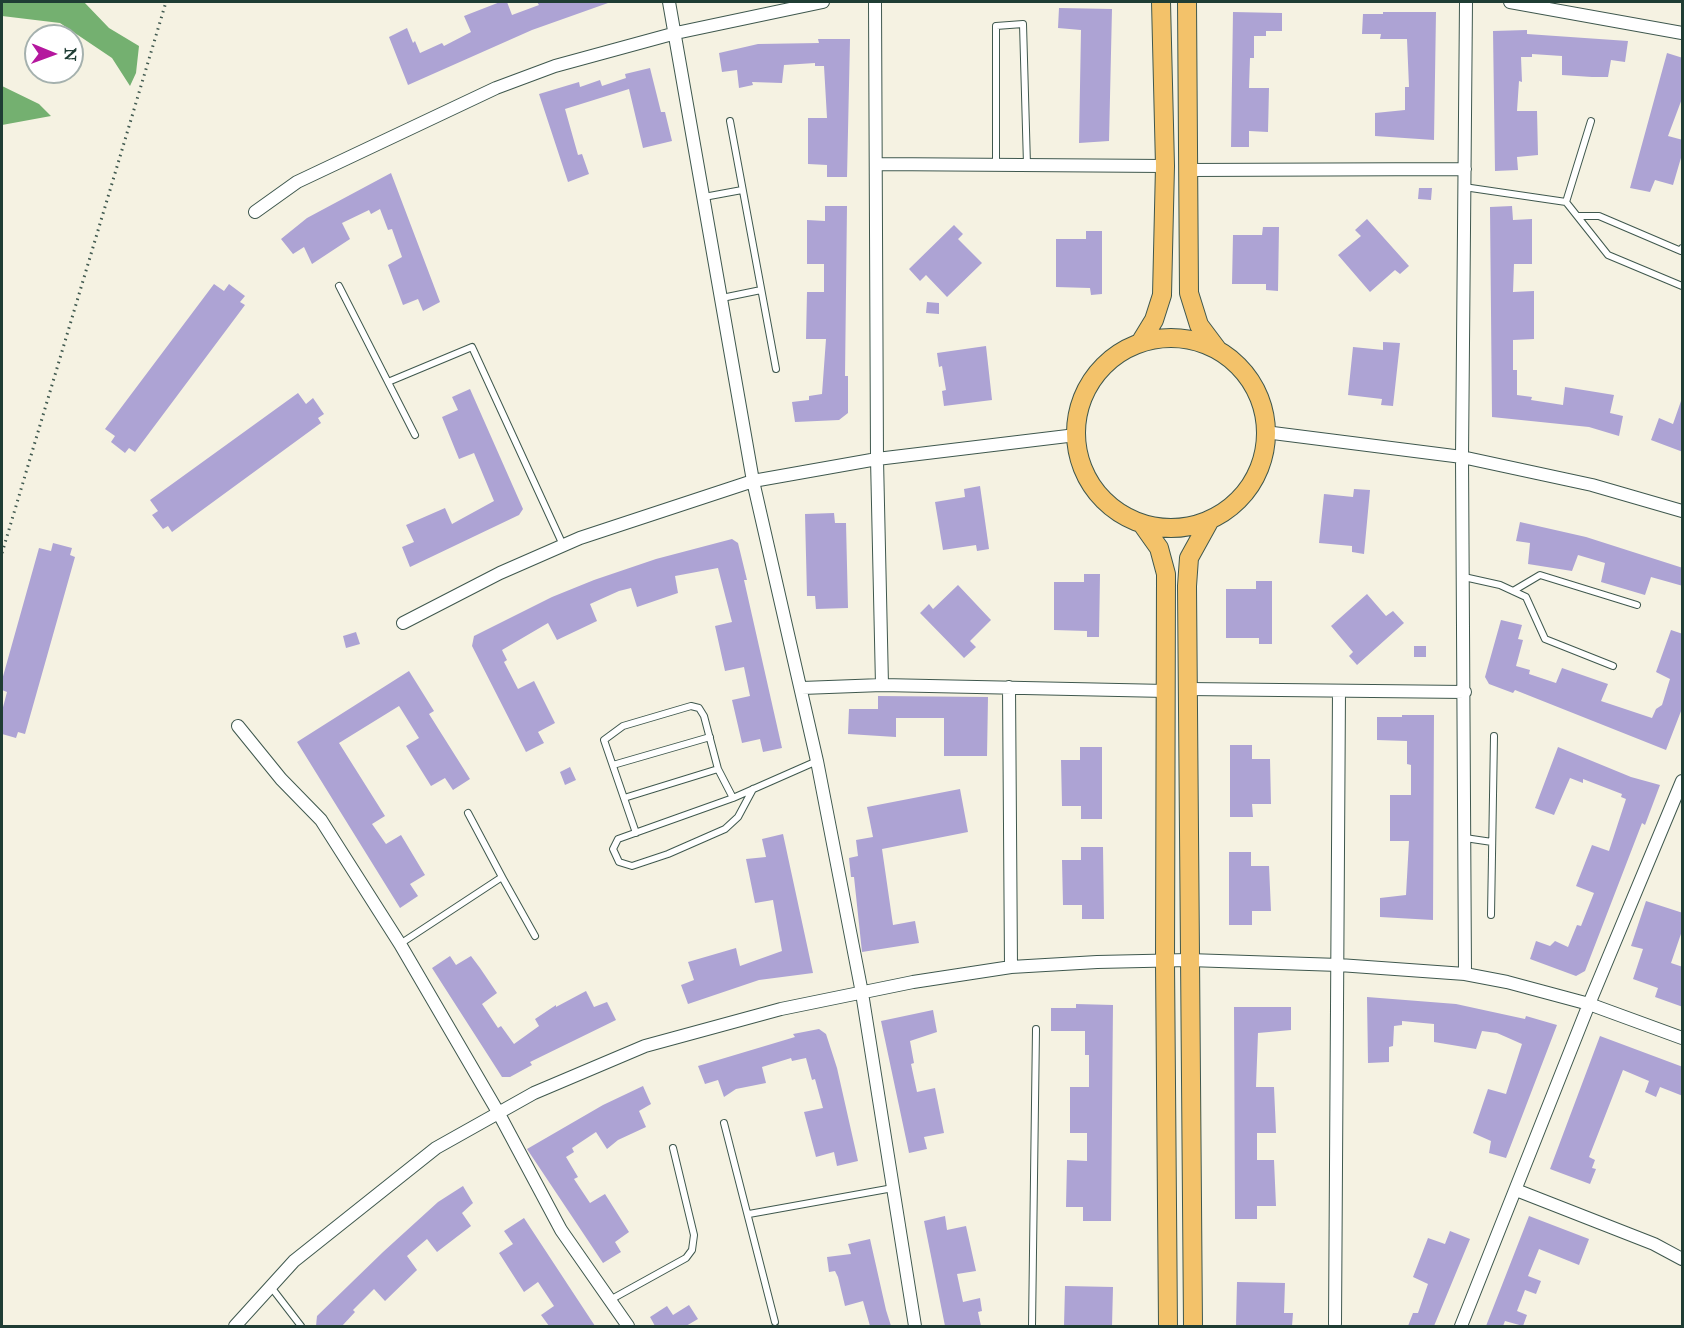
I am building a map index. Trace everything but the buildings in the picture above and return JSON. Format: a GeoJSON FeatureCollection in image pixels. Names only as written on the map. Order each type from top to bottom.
{"type":"FeatureCollection","features":[{"type":"Feature","properties":{"kind":"main road"},"geometry":{"type":"LineString","coordinates":[[1140,343],[1154,320],[1162,295],[1165,166],[1161,2]]}},
{"type":"Feature","properties":{"kind":"main road"},"geometry":{"type":"LineString","coordinates":[[1187,2],[1191,304],[1199,325],[1220,352]]}},
{"type":"Feature","properties":{"kind":"main road"},"geometry":{"type":"LineString","coordinates":[[1175,338],[1199,342],[1220,352],[1233,362],[1253,386],[1264,416],[1262,456],[1254,479],[1240,498],[1210,520],[1177,528],[1142,524],[1119,512],[1099,495],[1085,473],[1076,435],[1079,409],[1097,373],[1116,355],[1140,343],[1175,338]]}},
{"type":"Feature","properties":{"kind":"main road"},"geometry":{"type":"LineString","coordinates":[[1193,1326],[1189,960],[1190,558],[1210,520]]}},
{"type":"Feature","properties":{"kind":"main road"},"geometry":{"type":"LineString","coordinates":[[1142,524],[1159,548],[1166,574],[1165,962],[1168,1326]]}},
{"type":"Feature","properties":{"kind":"street"},"geometry":{"type":"LineString","coordinates":[[669,2],[753,481],[818,761],[862,993],[915,1326]]}},
{"type":"Feature","properties":{"kind":"street"},"geometry":{"type":"LineString","coordinates":[[255,212],[297,182],[496,88],[555,66],[676,33],[823,2]]}},
{"type":"Feature","properties":{"kind":"street"},"geometry":{"type":"LineString","coordinates":[[875,2],[877,459],[882,685]]}},
{"type":"Feature","properties":{"kind":"street"},"geometry":{"type":"LineString","coordinates":[[1465,974],[1462,457],[1466,2]]}},
{"type":"Feature","properties":{"kind":"street"},"geometry":{"type":"LineString","coordinates":[[1510,2],[1683,33]]}},
{"type":"Feature","properties":{"kind":"street"},"geometry":{"type":"LineString","coordinates":[[876,164],[1165,166]]}},
{"type":"Feature","properties":{"kind":"street"},"geometry":{"type":"LineString","coordinates":[[1188,170],[1465,169]]}},
{"type":"Feature","properties":{"kind":"street"},"geometry":{"type":"LineString","coordinates":[[1265,432],[1462,457],[1592,485],[1683,511]]}},
{"type":"Feature","properties":{"kind":"street"},"geometry":{"type":"LineString","coordinates":[[403,623],[500,573],[563,545],[753,481],[877,459],[1076,435]]}},
{"type":"Feature","properties":{"kind":"street"},"geometry":{"type":"LineString","coordinates":[[801,688],[882,685],[1166,692]]}},
{"type":"Feature","properties":{"kind":"street"},"geometry":{"type":"LineString","coordinates":[[1009,687],[1011,967]]}},
{"type":"Feature","properties":{"kind":"street"},"geometry":{"type":"LineString","coordinates":[[1188,689],[1465,692]]}},
{"type":"Feature","properties":{"kind":"street"},"geometry":{"type":"LineString","coordinates":[[1335,1324],[1339,691]]}},
{"type":"Feature","properties":{"kind":"street"},"geometry":{"type":"LineString","coordinates":[[238,726],[281,779],[321,820],[400,944],[498,1112],[561,1230],[627,1326]]}},
{"type":"Feature","properties":{"kind":"street"},"geometry":{"type":"LineString","coordinates":[[1461,1326],[1590,1004],[1683,781]]}},
{"type":"Feature","properties":{"kind":"street"},"geometry":{"type":"LineString","coordinates":[[235,1326],[294,1261],[436,1148],[498,1112],[534,1093],[645,1046],[781,1009],[1011,967],[1189,960],[1339,964],[1465,974],[1507,982],[1590,1004],[1683,1038]]}},
{"type":"Feature","properties":{"kind":"street"},"geometry":{"type":"LineString","coordinates":[[1516,1190],[1654,1244],[1683,1259]]}},
{"type":"Feature","properties":{"kind":"lane"},"geometry":{"type":"LineString","coordinates":[[996,165],[996,26],[1023,24],[1027,165]]}},
{"type":"Feature","properties":{"kind":"lane"},"geometry":{"type":"LineString","coordinates":[[730,121],[776,369]]}},
{"type":"Feature","properties":{"kind":"lane"},"geometry":{"type":"LineString","coordinates":[[1566,201],[1591,121]]}},
{"type":"Feature","properties":{"kind":"lane"},"geometry":{"type":"LineString","coordinates":[[1464,187],[1566,201],[1608,255],[1683,286]]}},
{"type":"Feature","properties":{"kind":"lane"},"geometry":{"type":"LineString","coordinates":[[704,197],[742,190]]}},
{"type":"Feature","properties":{"kind":"lane"},"geometry":{"type":"LineString","coordinates":[[1578,216],[1599,216],[1681,251],[1683,248]]}},
{"type":"Feature","properties":{"kind":"lane"},"geometry":{"type":"LineString","coordinates":[[339,286],[415,435]]}},
{"type":"Feature","properties":{"kind":"lane"},"geometry":{"type":"LineString","coordinates":[[722,298],[761,290]]}},
{"type":"Feature","properties":{"kind":"lane"},"geometry":{"type":"LineString","coordinates":[[388,382],[472,347],[563,545]]}},
{"type":"Feature","properties":{"kind":"lane"},"geometry":{"type":"LineString","coordinates":[[1513,591],[1540,575],[1637,605]]}},
{"type":"Feature","properties":{"kind":"lane"},"geometry":{"type":"LineString","coordinates":[[1464,578],[1500,585],[1526,597],[1545,639],[1613,666]]}},
{"type":"Feature","properties":{"kind":"lane"},"geometry":{"type":"LineString","coordinates":[[636,833],[604,740],[623,726],[691,706],[699,708],[710,737],[718,769],[733,798]]}},
{"type":"Feature","properties":{"kind":"lane"},"geometry":{"type":"LineString","coordinates":[[1491,915],[1494,736]]}},
{"type":"Feature","properties":{"kind":"lane"},"geometry":{"type":"LineString","coordinates":[[613,765],[710,737]]}},
{"type":"Feature","properties":{"kind":"lane"},"geometry":{"type":"LineString","coordinates":[[753,789],[738,817],[725,829],[668,854],[632,866],[618,862],[613,849],[618,839],[733,798],[753,789],[818,761]]}},
{"type":"Feature","properties":{"kind":"lane"},"geometry":{"type":"LineString","coordinates":[[624,798],[718,769]]}},
{"type":"Feature","properties":{"kind":"lane"},"geometry":{"type":"LineString","coordinates":[[468,813],[535,936]]}},
{"type":"Feature","properties":{"kind":"lane"},"geometry":{"type":"LineString","coordinates":[[1465,838],[1492,842]]}},
{"type":"Feature","properties":{"kind":"lane"},"geometry":{"type":"LineString","coordinates":[[400,944],[502,878]]}},
{"type":"Feature","properties":{"kind":"lane"},"geometry":{"type":"LineString","coordinates":[[1032,1326],[1036,1029]]}},
{"type":"Feature","properties":{"kind":"lane"},"geometry":{"type":"LineString","coordinates":[[724,1123],[775,1322]]}},
{"type":"Feature","properties":{"kind":"lane"},"geometry":{"type":"LineString","coordinates":[[610,1301],[686,1258],[692,1250],[694,1235],[673,1148]]}},
{"type":"Feature","properties":{"kind":"lane"},"geometry":{"type":"LineString","coordinates":[[749,1214],[893,1188]]}},
{"type":"Feature","properties":{"kind":"lane"},"geometry":{"type":"LineString","coordinates":[[271,1287],[301,1326]]}},
{"type":"Feature","properties":{"kind":"path"},"geometry":{"type":"LineString","coordinates":[[2,553],[166,2]]}},
{"type":"Feature","properties":{"kind":"green space"},"geometry":{"type":"Polygon","coordinates":[[[2,2],[84,2],[109,28],[139,46],[136,73],[130,86],[112,58],[84,39],[84,24],[61,24],[2,16],[2,2]]]}},
{"type":"Feature","properties":{"kind":"green space"},"geometry":{"type":"Polygon","coordinates":[[[2,86],[39,104],[51,116],[2,125],[2,86]]]}}]}
